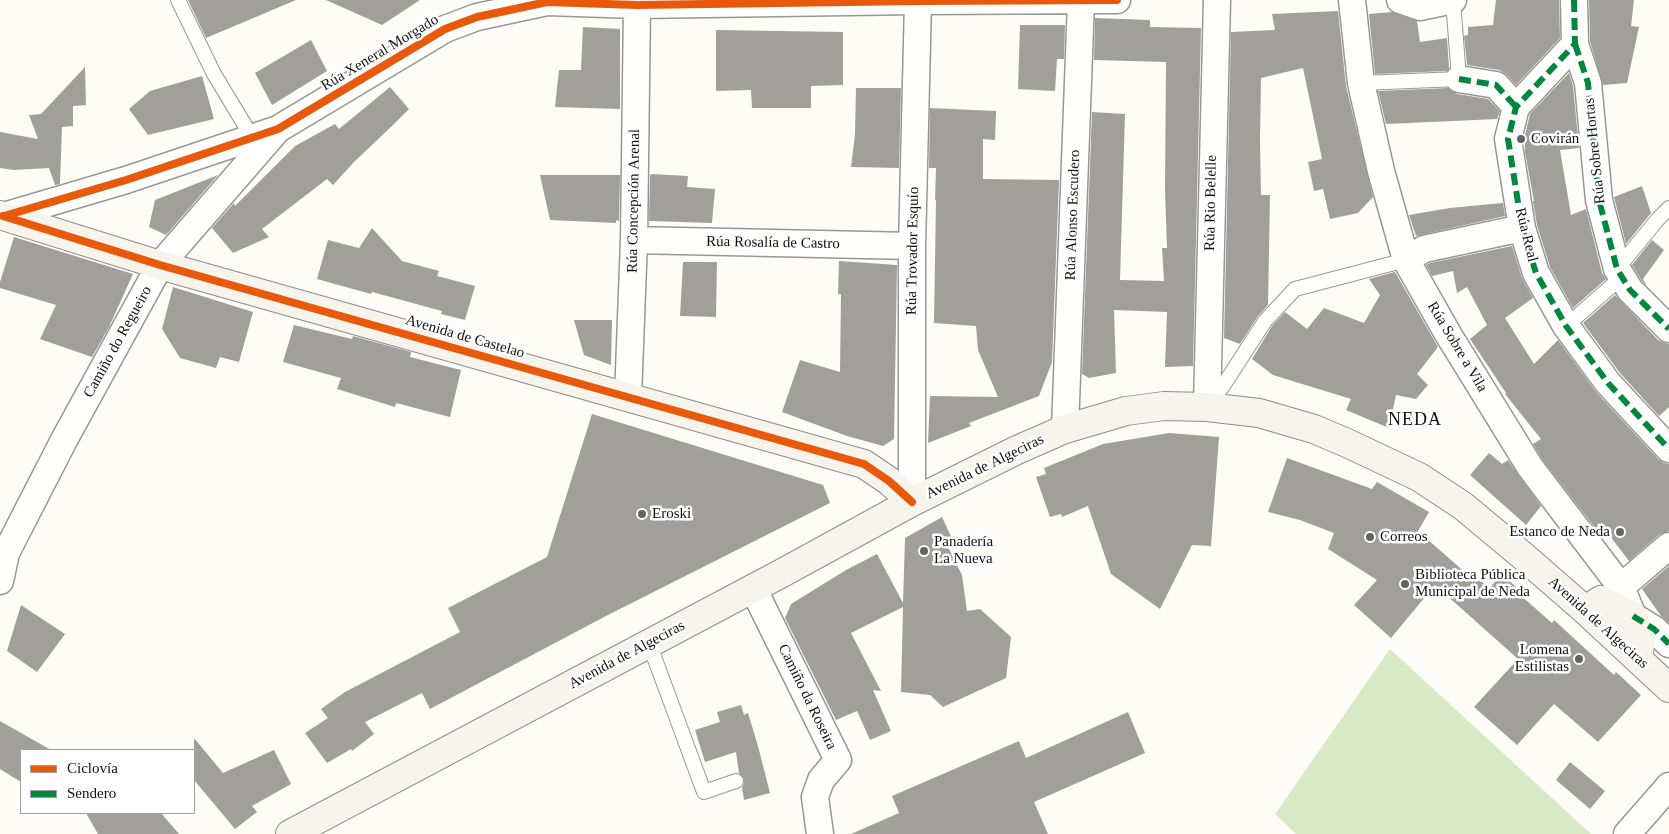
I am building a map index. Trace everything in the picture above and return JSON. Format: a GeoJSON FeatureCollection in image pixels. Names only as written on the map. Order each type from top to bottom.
{"type":"FeatureCollection","features":[{"type":"Feature","properties":{"kind":"main road","name":"Avenida de Castelao"},"geometry":{"type":"LineString","coordinates":[[2,216],[160,264],[864,464],[888,481],[912,502]]}},
{"type":"Feature","properties":{"kind":"main road","name":"Avenida de Algeciras"},"geometry":{"type":"LineString","coordinates":[[290,834],[912,502],[1017,450],[1065,428],[1126,411],[1164,406],[1207,407],[1259,413],[1314,430],[1347,443],[1419,477],[1463,506],[1585,610],[1669,688]]}},
{"type":"Feature","properties":{"kind":"main road"},"geometry":{"type":"LineString","coordinates":[[1585,610],[1601,600],[1633,616],[1641,639],[1638,659]]}},
{"type":"Feature","properties":{"kind":"main road"},"geometry":{"type":"LineString","coordinates":[[1612,635],[1624,621],[1633,616]]}},
{"type":"Feature","properties":{"kind":"street","name":"Rúa Xeneral Morgado"},"geometry":{"type":"LineString","coordinates":[[2,216],[126,180],[278,129],[445,29],[477,17],[547,2],[637,5],[1117,0]]}},
{"type":"Feature","properties":{"kind":"street","name":"Rúa Rio Belelle"},"geometry":{"type":"LineString","coordinates":[[1207,407],[1216,0]]}},
{"type":"Feature","properties":{"kind":"street","name":"Rúa Sobre a Vila"},"geometry":{"type":"LineString","coordinates":[[1352,0],[1361,83],[1380,171],[1406,260],[1448,334],[1530,468],[1621,587],[1633,616]]}},
{"type":"Feature","properties":{"kind":"street"},"geometry":{"type":"LineString","coordinates":[[1400,0],[1420,6],[1453,0]]}},
{"type":"Feature","properties":{"kind":"street"},"geometry":{"type":"LineString","coordinates":[[1574,0],[1575,44]]}},
{"type":"Feature","properties":{"kind":"street","name":"Rúa Trovador Esquío"},"geometry":{"type":"LineString","coordinates":[[912,502],[912,246],[918,1]]}},
{"type":"Feature","properties":{"kind":"street","name":"Rúa Alonso Escudero"},"geometry":{"type":"LineString","coordinates":[[1065,428],[1081,1]]}},
{"type":"Feature","properties":{"kind":"street","name":"Rúa Concepción Arenal"},"geometry":{"type":"LineString","coordinates":[[628,397],[634,240],[637,5]]}},
{"type":"Feature","properties":{"kind":"street","name":"Rúa Real"},"geometry":{"type":"LineString","coordinates":[[1575,44],[1516,107],[1508,139],[1522,228],[1536,273],[1566,326],[1608,383],[1669,449]]}},
{"type":"Feature","properties":{"kind":"street","name":"Rúa Sobre Hortas"},"geometry":{"type":"LineString","coordinates":[[1575,44],[1588,83],[1599,200],[1617,269],[1630,290],[1669,329]]}},
{"type":"Feature","properties":{"kind":"street"},"geometry":{"type":"LineString","coordinates":[[1459,79],[1496,85],[1516,107]]}},
{"type":"Feature","properties":{"kind":"street","name":"Camiño do Regueiro"},"geometry":{"type":"LineString","coordinates":[[0,581],[6,553],[64,440],[160,264],[278,129]]}},
{"type":"Feature","properties":{"kind":"street"},"geometry":{"type":"LineString","coordinates":[[1406,260],[1424,249],[1522,228]]}},
{"type":"Feature","properties":{"kind":"street","name":"Rúa Rosalía de Castro"},"geometry":{"type":"LineString","coordinates":[[634,240],[912,246]]}},
{"type":"Feature","properties":{"kind":"street"},"geometry":{"type":"LineString","coordinates":[[1621,587],[1669,546]]}},
{"type":"Feature","properties":{"kind":"street","name":"Camiño da Roseira"},"geometry":{"type":"LineString","coordinates":[[753,588],[838,760],[821,780],[815,797],[820,834]]}},
{"type":"Feature","properties":{"kind":"street"},"geometry":{"type":"LineString","coordinates":[[1633,616],[1654,630],[1669,644]]}},
{"type":"Feature","properties":{"kind":"street"},"geometry":{"type":"LineString","coordinates":[[1627,834],[1669,786]]}},
{"type":"Feature","properties":{"kind":"lane"},"geometry":{"type":"LineString","coordinates":[[178,0],[214,74],[252,137]]}},
{"type":"Feature","properties":{"kind":"lane"},"geometry":{"type":"LineString","coordinates":[[1361,83],[1459,79],[1453,0]]}},
{"type":"Feature","properties":{"kind":"lane"},"geometry":{"type":"LineString","coordinates":[[1566,326],[1615,283],[1617,269],[1669,208]]}},
{"type":"Feature","properties":{"kind":"lane"},"geometry":{"type":"LineString","coordinates":[[1207,407],[1223,386],[1265,321],[1295,289],[1406,260]]}},
{"type":"Feature","properties":{"kind":"lane"},"geometry":{"type":"LineString","coordinates":[[649,643],[704,792],[736,781]]}},
{"type":"Feature","properties":{"kind":"green space"},"geometry":{"type":"Polygon","coordinates":[[[1390,649],[1591,834],[1296,834],[1275,814],[1390,649]]]}},
{"type":"Feature","properties":{"kind":"building"},"geometry":{"type":"Polygon","coordinates":[[[188,0],[296,0],[206,38],[188,0]]]}},
{"type":"Feature","properties":{"kind":"building"},"geometry":{"type":"Polygon","coordinates":[[[326,0],[420,0],[382,25],[326,0]]]}},
{"type":"Feature","properties":{"kind":"building"},"geometry":{"type":"Polygon","coordinates":[[[1496,0],[1559,0],[1560,38],[1516,85],[1507,75],[1499,70],[1467,65],[1464,36],[1468,35],[1468,27],[1493,25],[1496,0]]]}},
{"type":"Feature","properties":{"kind":"building"},"geometry":{"type":"Polygon","coordinates":[[[1589,0],[1634,0],[1631,26],[1639,27],[1627,83],[1603,85],[1590,41],[1589,0]]]}},
{"type":"Feature","properties":{"kind":"building"},"geometry":{"type":"Polygon","coordinates":[[[1338,11],[1346,86],[1373,197],[1358,213],[1330,219],[1323,189],[1314,191],[1308,162],[1322,159],[1303,68],[1261,78],[1261,195],[1270,195],[1268,305],[1258,316],[1240,344],[1224,338],[1231,32],[1275,30],[1272,14],[1338,11]]]}},
{"type":"Feature","properties":{"kind":"building"},"geometry":{"type":"Polygon","coordinates":[[[1392,12],[1417,21],[1420,42],[1447,38],[1449,68],[1447,71],[1375,74],[1369,14],[1392,12]]]}},
{"type":"Feature","properties":{"kind":"building"},"geometry":{"type":"Polygon","coordinates":[[[1095,18],[1150,20],[1150,27],[1201,28],[1193,366],[1165,367],[1167,312],[1114,310],[1116,373],[1089,378],[1082,374],[1092,112],[1125,114],[1120,280],[1164,281],[1162,248],[1167,248],[1165,190],[1166,62],[1094,60],[1095,18]]]}},
{"type":"Feature","properties":{"kind":"building"},"geometry":{"type":"Polygon","coordinates":[[[1020,25],[1065,25],[1064,59],[1057,59],[1055,91],[1018,89],[1020,25]]]}},
{"type":"Feature","properties":{"kind":"building"},"geometry":{"type":"Polygon","coordinates":[[[583,27],[620,29],[620,109],[555,107],[559,70],[581,70],[583,27]]]}},
{"type":"Feature","properties":{"kind":"building"},"geometry":{"type":"Polygon","coordinates":[[[716,30],[843,32],[843,85],[811,86],[811,108],[752,108],[751,90],[716,91],[716,30]]]}},
{"type":"Feature","properties":{"kind":"building"},"geometry":{"type":"Polygon","coordinates":[[[311,40],[327,71],[272,105],[255,73],[311,40]]]}},
{"type":"Feature","properties":{"kind":"building"},"geometry":{"type":"Polygon","coordinates":[[[85,67],[86,105],[73,106],[73,126],[62,127],[60,184],[55,185],[49,168],[14,170],[0,168],[0,132],[38,139],[29,115],[41,114],[85,67]]]}},
{"type":"Feature","properties":{"kind":"building"},"geometry":{"type":"Polygon","coordinates":[[[1569,73],[1573,86],[1579,148],[1560,150],[1571,215],[1586,209],[1602,273],[1606,279],[1573,308],[1550,267],[1537,225],[1525,152],[1525,135],[1530,114],[1569,73]]]}},
{"type":"Feature","properties":{"kind":"building"},"geometry":{"type":"Polygon","coordinates":[[[202,76],[214,119],[148,135],[129,109],[150,91],[202,76]]]}},
{"type":"Feature","properties":{"kind":"building"},"geometry":{"type":"Polygon","coordinates":[[[390,87],[409,109],[333,185],[327,179],[262,229],[269,237],[233,253],[212,228],[234,203],[235,206],[295,146],[335,124],[339,129],[390,87]]]}},
{"type":"Feature","properties":{"kind":"building"},"geometry":{"type":"Polygon","coordinates":[[[856,88],[901,88],[899,168],[851,167],[855,134],[856,88]]]}},
{"type":"Feature","properties":{"kind":"building"},"geometry":{"type":"Polygon","coordinates":[[[1448,88],[1457,94],[1488,99],[1500,111],[1497,119],[1386,124],[1378,91],[1448,88]]]}},
{"type":"Feature","properties":{"kind":"building"},"geometry":{"type":"Polygon","coordinates":[[[930,108],[996,111],[995,140],[983,139],[983,179],[1059,180],[1052,362],[1039,396],[969,423],[971,426],[928,443],[930,396],[998,397],[978,350],[976,326],[934,323],[936,168],[929,168],[930,108]]]}},
{"type":"Feature","properties":{"kind":"building"},"geometry":{"type":"Polygon","coordinates":[[[218,175],[166,235],[149,227],[155,200],[218,175]]]}},
{"type":"Feature","properties":{"kind":"building"},"geometry":{"type":"Polygon","coordinates":[[[540,175],[620,175],[619,221],[616,220],[616,223],[550,220],[540,175]]]}},
{"type":"Feature","properties":{"kind":"building"},"geometry":{"type":"Polygon","coordinates":[[[650,175],[688,176],[687,187],[715,189],[712,223],[649,221],[650,175]]]}},
{"type":"Feature","properties":{"kind":"building"},"geometry":{"type":"Polygon","coordinates":[[[1642,186],[1651,213],[1626,244],[1614,197],[1642,186]]]}},
{"type":"Feature","properties":{"kind":"building"},"geometry":{"type":"Polygon","coordinates":[[[1503,203],[1505,216],[1416,236],[1409,215],[1450,208],[1503,203]]]}},
{"type":"Feature","properties":{"kind":"building"},"geometry":{"type":"Polygon","coordinates":[[[372,228],[402,261],[439,271],[437,276],[475,286],[465,320],[441,314],[442,311],[317,279],[328,240],[359,248],[372,228]]]}},
{"type":"Feature","properties":{"kind":"building"},"geometry":{"type":"Polygon","coordinates":[[[14,237],[133,274],[109,327],[92,357],[40,339],[56,305],[0,288],[0,282],[14,237]]]}},
{"type":"Feature","properties":{"kind":"building"},"geometry":{"type":"Polygon","coordinates":[[[1652,240],[1664,250],[1643,279],[1647,286],[1632,265],[1652,240]]]}},
{"type":"Feature","properties":{"kind":"building"},"geometry":{"type":"Polygon","coordinates":[[[1512,246],[1522,278],[1533,298],[1505,318],[1534,364],[1558,340],[1597,393],[1658,459],[1669,464],[1669,531],[1659,535],[1629,561],[1603,527],[1598,532],[1542,459],[1533,444],[1541,439],[1505,394],[1470,339],[1487,325],[1467,287],[1457,293],[1453,271],[1432,276],[1426,265],[1512,246]]]}},
{"type":"Feature","properties":{"kind":"building"},"geometry":{"type":"Polygon","coordinates":[[[839,261],[897,265],[894,439],[883,446],[847,436],[782,412],[800,360],[840,372],[841,294],[838,294],[839,261]]]}},
{"type":"Feature","properties":{"kind":"building"},"geometry":{"type":"Polygon","coordinates":[[[683,262],[717,262],[716,317],[680,316],[683,262]]]}},
{"type":"Feature","properties":{"kind":"building"},"geometry":{"type":"Polygon","coordinates":[[[1395,272],[1438,347],[1417,374],[1428,385],[1416,399],[1396,395],[1389,428],[1346,410],[1351,399],[1273,375],[1252,359],[1272,326],[1285,312],[1307,329],[1324,308],[1364,323],[1380,295],[1369,279],[1395,272]]]}},
{"type":"Feature","properties":{"kind":"building"},"geometry":{"type":"Polygon","coordinates":[[[173,287],[253,312],[239,362],[220,357],[216,368],[180,358],[162,329],[173,287]]]}},
{"type":"Feature","properties":{"kind":"building"},"geometry":{"type":"Polygon","coordinates":[[[1615,295],[1658,340],[1669,344],[1669,407],[1659,416],[1620,373],[1583,323],[1615,295]]]}},
{"type":"Feature","properties":{"kind":"building"},"geometry":{"type":"Polygon","coordinates":[[[574,320],[612,320],[611,365],[584,355],[574,320]]]}},
{"type":"Feature","properties":{"kind":"building"},"geometry":{"type":"Polygon","coordinates":[[[294,325],[352,339],[353,336],[411,352],[410,357],[461,370],[450,417],[396,403],[395,407],[337,389],[341,378],[283,362],[294,325]]]}},
{"type":"Feature","properties":{"kind":"building"},"geometry":{"type":"Polygon","coordinates":[[[592,414],[823,485],[830,503],[606,616],[430,709],[422,693],[365,722],[374,734],[352,751],[351,749],[327,763],[305,733],[328,718],[321,709],[345,692],[460,632],[448,608],[547,557],[592,414]]]}},
{"type":"Feature","properties":{"kind":"building"},"geometry":{"type":"Polygon","coordinates":[[[1169,433],[1219,437],[1211,546],[1192,545],[1160,609],[1111,574],[1088,506],[1062,517],[1061,514],[1050,517],[1036,477],[1046,474],[1044,468],[1103,444],[1169,433]]]}},
{"type":"Feature","properties":{"kind":"building"},"geometry":{"type":"Polygon","coordinates":[[[1489,453],[1502,464],[1508,460],[1541,506],[1526,525],[1470,475],[1489,453]]]}},
{"type":"Feature","properties":{"kind":"building"},"geometry":{"type":"Polygon","coordinates":[[[1287,458],[1372,489],[1377,482],[1429,512],[1418,531],[1476,582],[1478,579],[1490,588],[1501,574],[1521,591],[1519,594],[1552,623],[1554,620],[1614,675],[1616,672],[1641,695],[1598,742],[1554,704],[1517,745],[1474,707],[1518,659],[1435,585],[1391,638],[1354,605],[1377,580],[1328,549],[1334,533],[1300,520],[1268,512],[1287,458]]]}},
{"type":"Feature","properties":{"kind":"building"},"geometry":{"type":"Polygon","coordinates":[[[942,517],[954,543],[948,547],[962,575],[967,611],[980,609],[1011,637],[1006,678],[943,707],[930,695],[901,692],[903,607],[851,633],[881,691],[873,690],[891,731],[870,740],[857,711],[836,720],[785,618],[791,604],[846,570],[877,554],[903,603],[905,538],[942,517]]]}},
{"type":"Feature","properties":{"kind":"building"},"geometry":{"type":"Polygon","coordinates":[[[1669,566],[1669,623],[1661,616],[1642,589],[1669,566]]]}},
{"type":"Feature","properties":{"kind":"building"},"geometry":{"type":"Polygon","coordinates":[[[21,605],[65,634],[37,672],[7,651],[21,605]]]}},
{"type":"Feature","properties":{"kind":"building"},"geometry":{"type":"Polygon","coordinates":[[[741,705],[744,715],[748,713],[770,793],[744,800],[742,788],[744,779],[739,773],[736,752],[705,762],[695,730],[720,722],[717,712],[741,705]]]}},
{"type":"Feature","properties":{"kind":"building"},"geometry":{"type":"Polygon","coordinates":[[[1128,712],[1145,753],[1034,802],[1048,834],[851,834],[899,813],[892,796],[1019,741],[1026,758],[1128,712]]]}},
{"type":"Feature","properties":{"kind":"building"},"geometry":{"type":"Polygon","coordinates":[[[0,721],[49,749],[20,749],[20,781],[0,769],[0,721]]]}},
{"type":"Feature","properties":{"kind":"building"},"geometry":{"type":"Polygon","coordinates":[[[194,738],[223,773],[274,750],[291,784],[252,806],[257,812],[235,829],[195,781],[194,738]]]}},
{"type":"Feature","properties":{"kind":"building"},"geometry":{"type":"Polygon","coordinates":[[[1570,762],[1605,791],[1590,809],[1556,780],[1570,762]]]}},
{"type":"Feature","properties":{"kind":"building"},"geometry":{"type":"Polygon","coordinates":[[[87,814],[162,814],[179,834],[98,834],[87,814]]]}},
{"type":"Feature","properties":{"kind":"marked path"},"geometry":{"type":"LineString","coordinates":[[1574,0],[1575,44],[1516,107],[1508,139],[1522,228],[1536,273],[1566,326],[1608,383],[1669,449]]}},
{"type":"Feature","properties":{"kind":"marked path"},"geometry":{"type":"LineString","coordinates":[[1575,44],[1588,83],[1599,200],[1617,269],[1630,290],[1669,329]]}},
{"type":"Feature","properties":{"kind":"marked path"},"geometry":{"type":"LineString","coordinates":[[1459,79],[1496,85],[1516,107]]}},
{"type":"Feature","properties":{"kind":"marked path"},"geometry":{"type":"LineString","coordinates":[[1633,616],[1654,629],[1669,644]]}},
{"type":"Feature","properties":{"kind":"cycle path"},"geometry":{"type":"LineString","coordinates":[[4,216],[126,180],[278,129],[445,29],[477,17],[547,2],[637,5],[1117,0]]}},
{"type":"Feature","properties":{"kind":"cycle path"},"geometry":{"type":"LineString","coordinates":[[3,216],[160,265],[864,464],[889,481],[912,502]]}},
{"type":"Feature","properties":{"kind":"place","name":"Covirán"},"geometry":{"type":"Point","coordinates":[1521,139]}},
{"type":"Feature","properties":{"kind":"place","name":"Eroski"},"geometry":{"type":"Point","coordinates":[642,514]}},
{"type":"Feature","properties":{"kind":"place","name":"Estanco de Neda"},"geometry":{"type":"Point","coordinates":[1620,532]}},
{"type":"Feature","properties":{"kind":"place","name":"Correos"},"geometry":{"type":"Point","coordinates":[1370,537]}},
{"type":"Feature","properties":{"kind":"place","name":"Panadería La Nueva"},"geometry":{"type":"Point","coordinates":[924,551]}},
{"type":"Feature","properties":{"kind":"place","name":"Biblioteca Pública Municipal de Neda"},"geometry":{"type":"Point","coordinates":[1405,584]}},
{"type":"Feature","properties":{"kind":"place","name":"Lomena Estilistas"},"geometry":{"type":"Point","coordinates":[1579,659]}},
{"type":"Feature","properties":{"kind":"district","name":"NEDA"},"geometry":{"type":"Point","coordinates":[1415,420]}}]}
